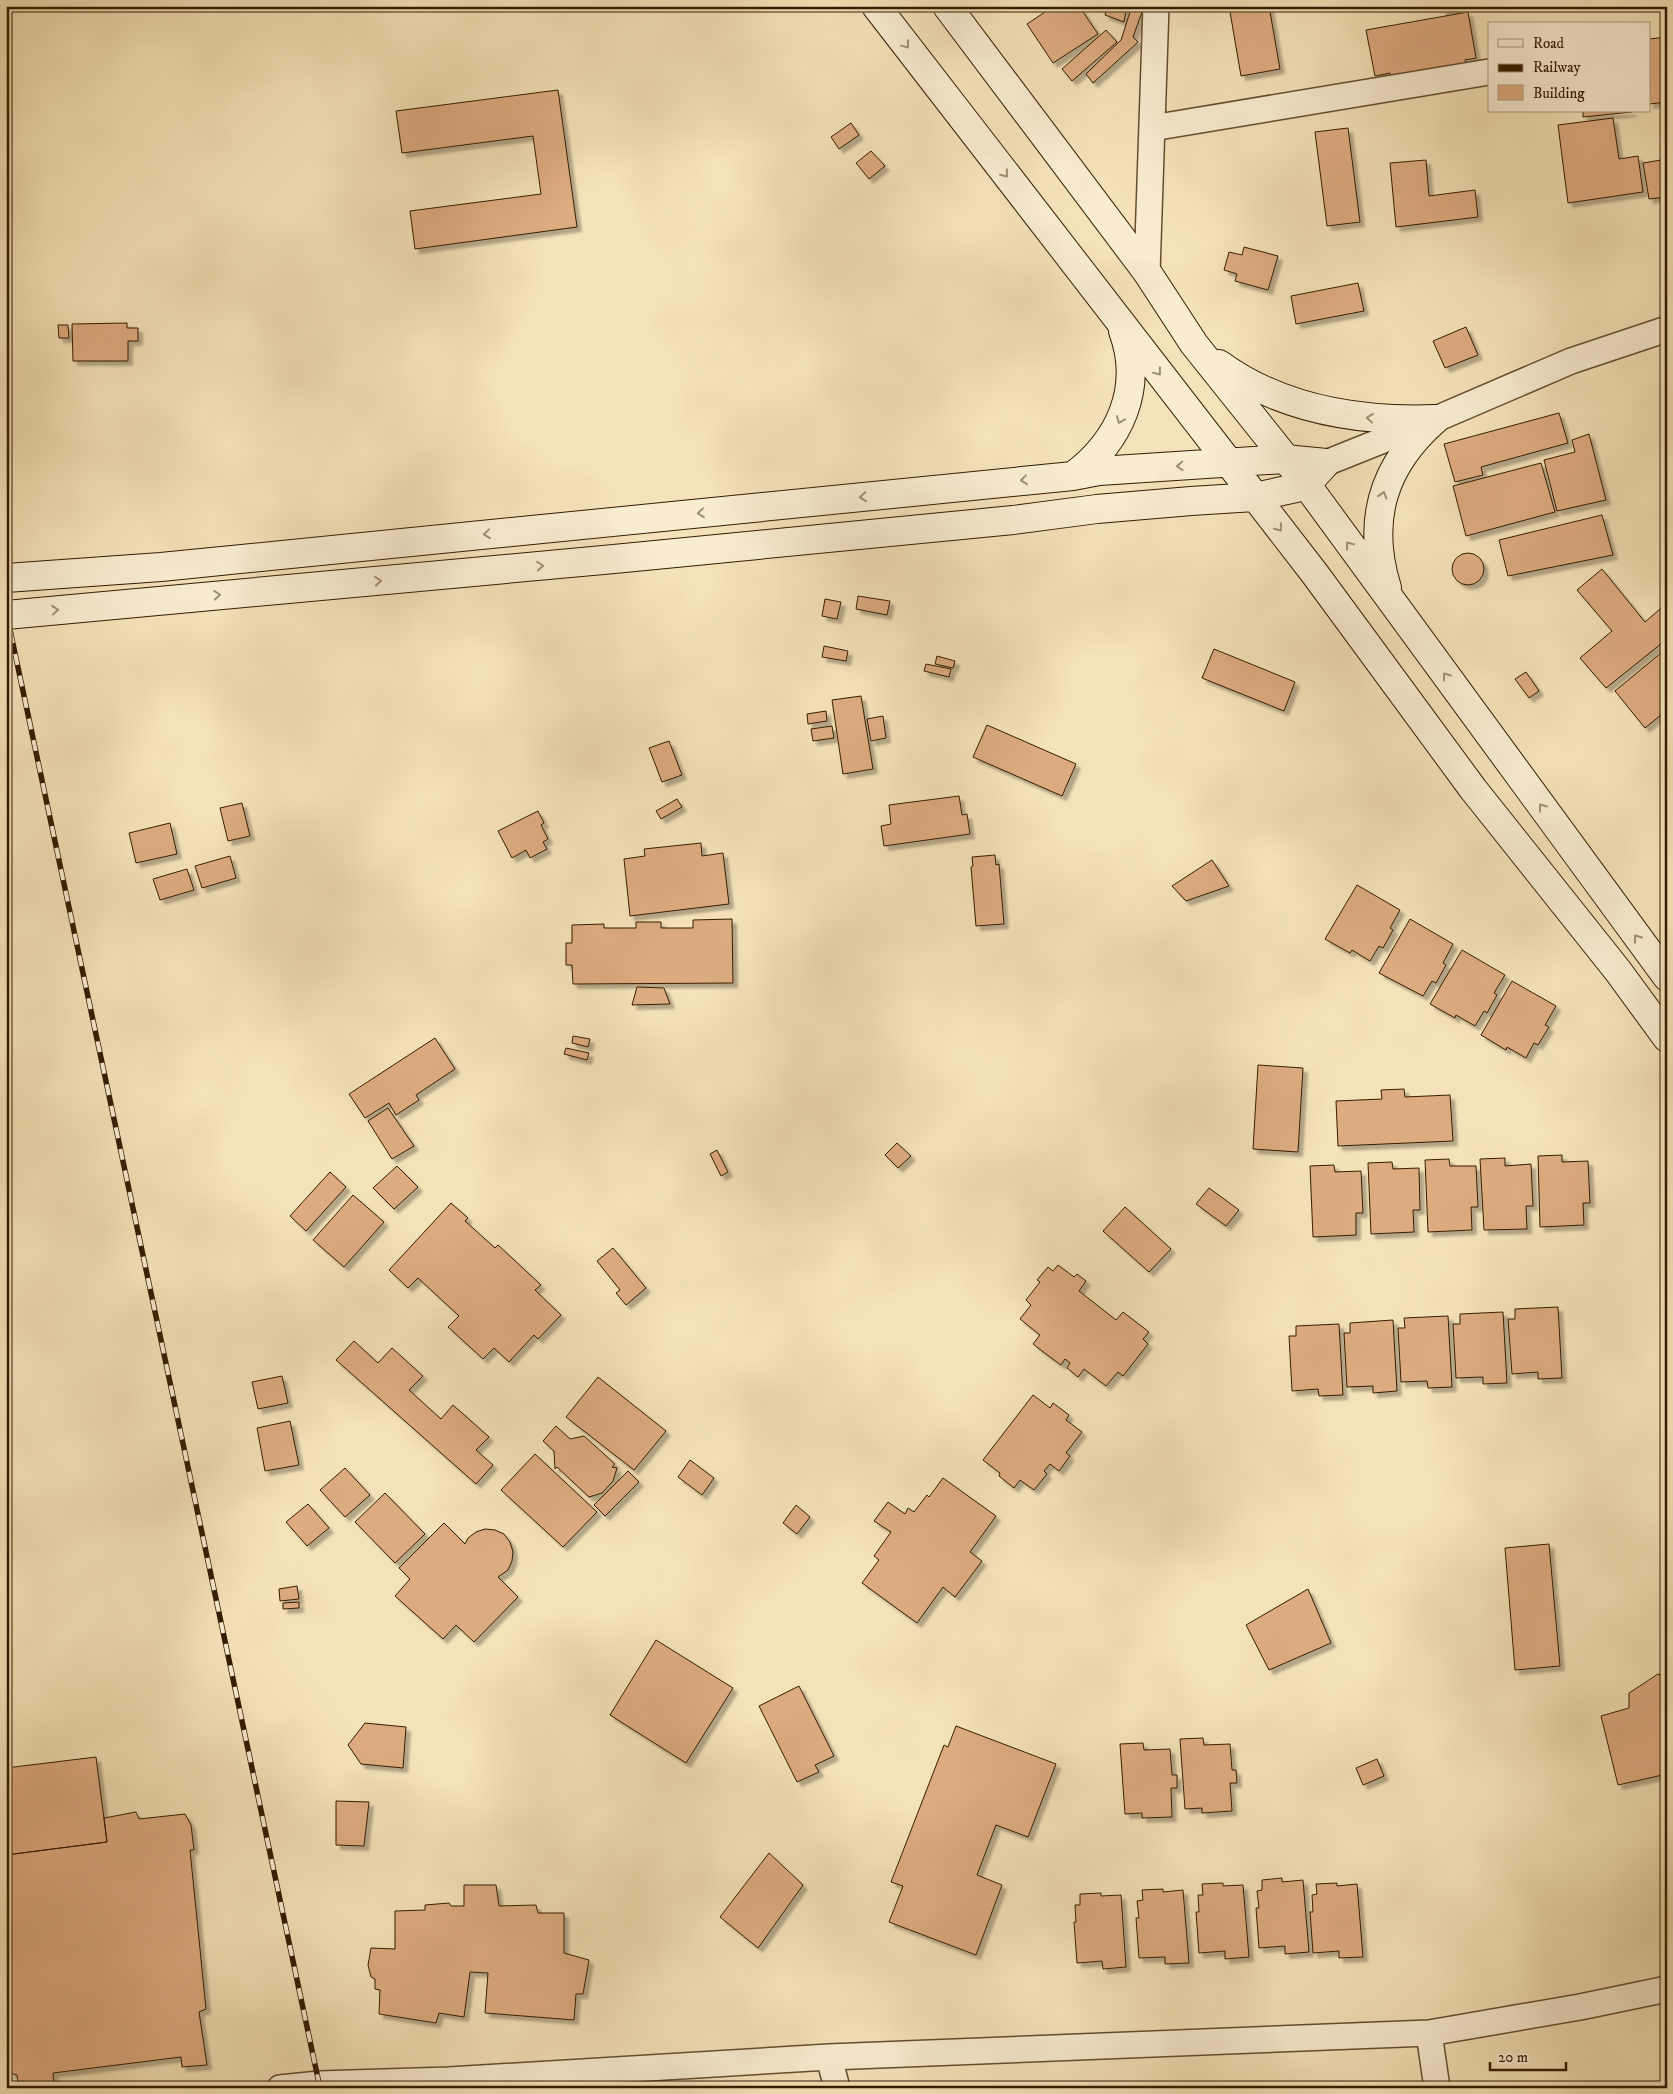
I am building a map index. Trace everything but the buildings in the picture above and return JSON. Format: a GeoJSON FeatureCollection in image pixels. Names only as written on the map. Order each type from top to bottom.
{"type":"FeatureCollection","features":[{"type":"Feature","properties":{"kind":"main road"},"geometry":{"type":"LineString","coordinates":[[876,6],[1315,574],[1473,789],[1618,971],[1667,1038]]}},
{"type":"Feature","properties":{"kind":"main road"},"geometry":{"type":"LineString","coordinates":[[947,6],[1147,272],[1194,344],[1285,459],[1398,610],[1667,977]]}},
{"type":"Feature","properties":{"kind":"main road"},"geometry":{"type":"LineString","coordinates":[[1073,476],[1101,452],[1112,436],[1127,402],[1130,362],[1126,341],[1119,322]]}},
{"type":"Feature","properties":{"kind":"main road"},"geometry":{"type":"LineString","coordinates":[[1194,344],[1233,375],[1255,387],[1309,407],[1337,414],[1370,418],[1436,419]]}},
{"type":"Feature","properties":{"kind":"main road"},"geometry":{"type":"LineString","coordinates":[[1398,610],[1388,590],[1380,561],[1378,523],[1381,503],[1396,465],[1407,448],[1436,419]]}},
{"type":"Feature","properties":{"kind":"main road"},"geometry":{"type":"LineString","coordinates":[[6,578],[161,567],[1073,476],[1099,471],[1285,459],[1326,464]]}},
{"type":"Feature","properties":{"kind":"main road"},"geometry":{"type":"LineString","coordinates":[[6,615],[614,559],[1013,520],[1097,509],[1255,497],[1305,486],[1326,464]]}},
{"type":"Feature","properties":{"kind":"street"},"geometry":{"type":"LineString","coordinates":[[1147,272],[1156,6]]}},
{"type":"Feature","properties":{"kind":"street"},"geometry":{"type":"LineString","coordinates":[[1152,128],[1488,72]]}},
{"type":"Feature","properties":{"kind":"street"},"geometry":{"type":"LineString","coordinates":[[1326,464],[1572,361],[1667,329]]}},
{"type":"Feature","properties":{"kind":"street"},"geometry":{"type":"LineString","coordinates":[[280,2088],[319,2084],[449,2080],[830,2057],[1429,2033],[1580,2008],[1667,1989]]}},
{"type":"Feature","properties":{"kind":"street"},"geometry":{"type":"LineString","coordinates":[[1429,2033],[1437,2088]]}},
{"type":"Feature","properties":{"kind":"street"},"geometry":{"type":"LineString","coordinates":[[830,2057],[837,2088]]}},
{"type":"Feature","properties":{"kind":"railway"},"geometry":{"type":"LineString","coordinates":[[6,611],[320,2088]]}}]}
